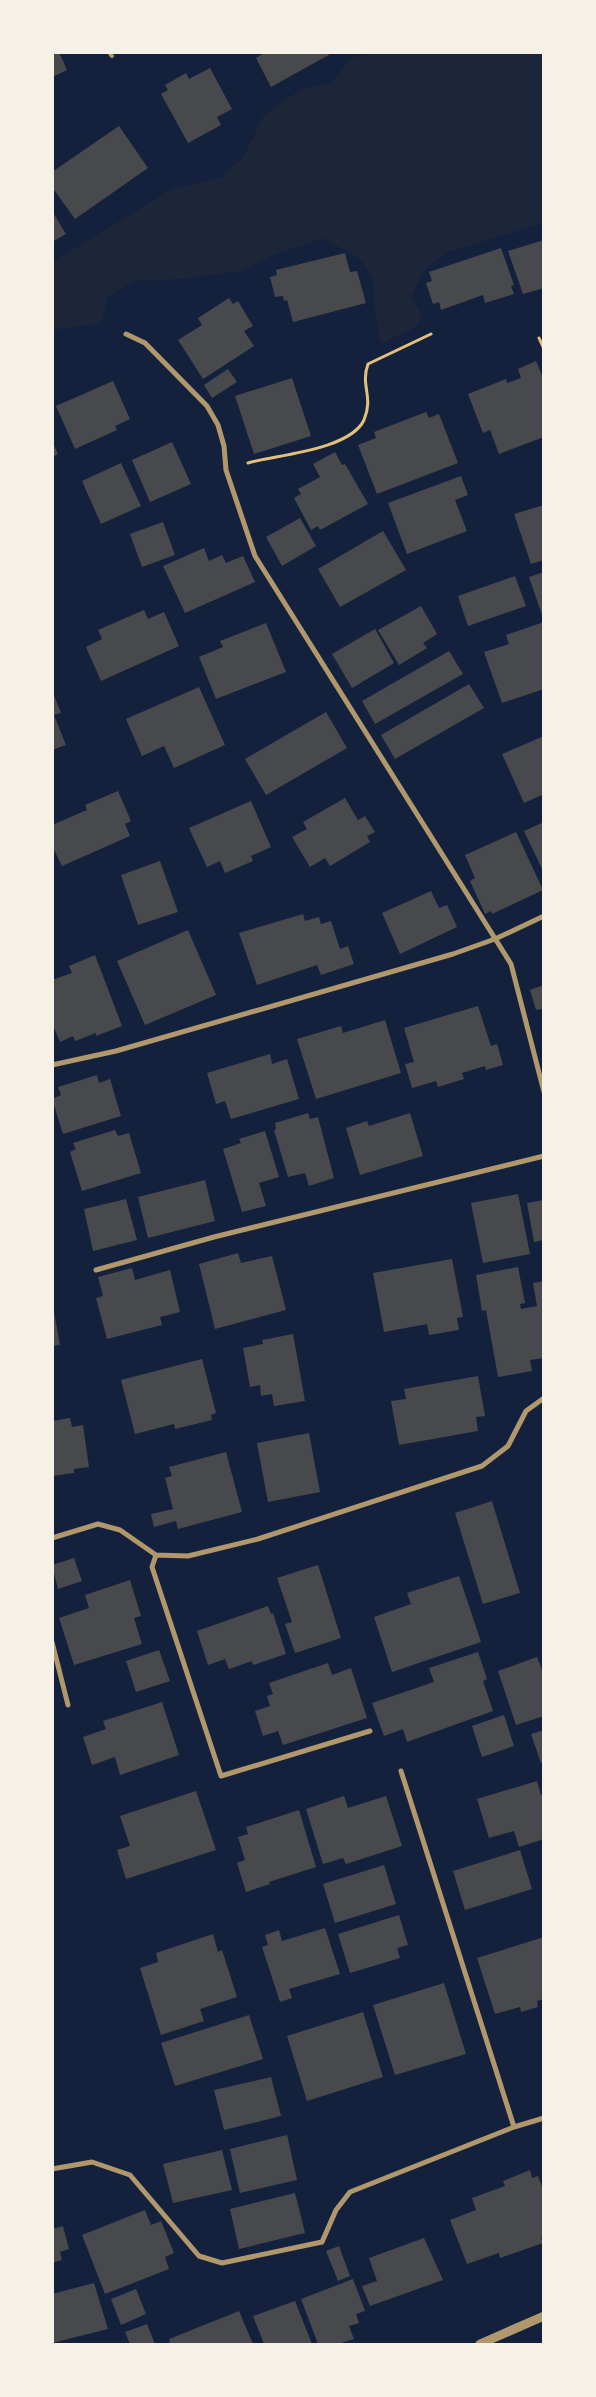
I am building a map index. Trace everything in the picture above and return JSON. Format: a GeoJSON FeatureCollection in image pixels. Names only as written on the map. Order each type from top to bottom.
{"type":"FeatureCollection","features":[{"type":"Feature","properties":{"kind":"street"},"geometry":{"type":"LineString","coordinates":[[126,334],[145,343],[207,406],[218,425],[224,446],[226,470],[255,556],[511,964],[544,1092]]}},
{"type":"Feature","properties":{"kind":"street"},"geometry":{"type":"LineString","coordinates":[[52,1065],[116,1051],[453,954],[495,939],[544,916]]}},
{"type":"Feature","properties":{"kind":"street"},"geometry":{"type":"LineString","coordinates":[[96,1270],[214,1237],[544,1156]]}},
{"type":"Feature","properties":{"kind":"street"},"geometry":{"type":"LineString","coordinates":[[52,1538],[98,1524],[120,1530],[156,1555],[188,1556],[258,1539],[482,1466],[508,1446],[526,1411],[544,1398]]}},
{"type":"Feature","properties":{"kind":"street"},"geometry":{"type":"LineString","coordinates":[[156,1555],[152,1567],[221,1776],[370,1731]]}},
{"type":"Feature","properties":{"kind":"street"},"geometry":{"type":"LineString","coordinates":[[52,1642],[68,1705]]}},
{"type":"Feature","properties":{"kind":"street"},"geometry":{"type":"LineString","coordinates":[[401,1771],[514,2126]]}},
{"type":"Feature","properties":{"kind":"street"},"geometry":{"type":"LineString","coordinates":[[52,2169],[92,2162],[130,2175],[199,2256],[222,2263],[322,2242],[336,2210],[350,2192],[514,2126],[544,2118]]}},
{"type":"Feature","properties":{"kind":"street"},"geometry":{"type":"LineString","coordinates":[[480,2344],[544,2316]]}},
{"type":"Feature","properties":{"kind":"path"},"geometry":{"type":"LineString","coordinates":[[226,470],[251,462],[320,448],[344,438],[363,422],[369,401],[364,376],[368,364],[431,334]]}},
{"type":"Feature","properties":{"kind":"path"},"geometry":{"type":"LineString","coordinates":[[540,338],[544,349]]}},
{"type":"Feature","properties":{"kind":"shaded area"},"geometry":{"type":"Polygon","coordinates":[[[368,53],[543,53],[543,223],[445,253],[423,272],[411,297],[422,316],[417,327],[380,344],[373,280],[360,259],[323,238],[276,254],[241,271],[181,279],[133,281],[107,298],[102,323],[53,330],[53,262],[172,189],[222,177],[244,156],[264,115],[300,90],[333,82],[350,59],[368,53]]]}},
{"type":"Feature","properties":{"kind":"building"},"geometry":{"type":"Polygon","coordinates":[[[52,52],[59,52],[67,70],[52,77],[52,52]]]}},
{"type":"Feature","properties":{"kind":"building"},"geometry":{"type":"Polygon","coordinates":[[[265,52],[334,52],[271,87],[256,58],[265,52]]]}},
{"type":"Feature","properties":{"kind":"building"},"geometry":{"type":"Polygon","coordinates":[[[210,68],[232,109],[217,117],[221,125],[188,143],[161,94],[168,90],[165,85],[186,73],[189,79],[210,68]]]}},
{"type":"Feature","properties":{"kind":"building"},"geometry":{"type":"Polygon","coordinates":[[[119,126],[148,168],[75,219],[52,187],[52,172],[119,126]]]}},
{"type":"Feature","properties":{"kind":"building"},"geometry":{"type":"Polygon","coordinates":[[[52,211],[66,234],[52,242],[52,211]]]}},
{"type":"Feature","properties":{"kind":"building"},"geometry":{"type":"Polygon","coordinates":[[[544,240],[544,288],[523,294],[508,251],[544,240]]]}},
{"type":"Feature","properties":{"kind":"building"},"geometry":{"type":"Polygon","coordinates":[[[501,248],[514,285],[511,286],[514,294],[485,303],[483,295],[441,310],[439,302],[433,304],[426,283],[432,281],[429,272],[501,248]]]}},
{"type":"Feature","properties":{"kind":"building"},"geometry":{"type":"Polygon","coordinates":[[[345,253],[350,272],[357,271],[366,303],[293,322],[287,300],[284,301],[283,296],[275,297],[270,277],[277,275],[276,270],[345,253]]]}},
{"type":"Feature","properties":{"kind":"building"},"geometry":{"type":"Polygon","coordinates":[[[229,298],[233,304],[238,301],[253,326],[244,331],[254,346],[203,379],[178,340],[202,325],[198,318],[229,298]]]}},
{"type":"Feature","properties":{"kind":"building"},"geometry":{"type":"Polygon","coordinates":[[[536,361],[544,380],[544,437],[499,454],[490,430],[483,433],[468,394],[506,379],[507,383],[521,378],[518,369],[536,361]]]}},
{"type":"Feature","properties":{"kind":"building"},"geometry":{"type":"Polygon","coordinates":[[[228,369],[237,382],[212,398],[204,385],[228,369]]]}},
{"type":"Feature","properties":{"kind":"building"},"geometry":{"type":"Polygon","coordinates":[[[292,378],[311,436],[254,454],[235,396],[292,378]]]}},
{"type":"Feature","properties":{"kind":"building"},"geometry":{"type":"Polygon","coordinates":[[[113,381],[130,419],[115,426],[117,430],[75,449],[56,406],[113,381]]]}},
{"type":"Feature","properties":{"kind":"building"},"geometry":{"type":"Polygon","coordinates":[[[426,412],[429,418],[439,414],[458,463],[377,494],[358,445],[376,438],[374,432],[426,412]]]}},
{"type":"Feature","properties":{"kind":"building"},"geometry":{"type":"Polygon","coordinates":[[[52,441],[58,454],[52,457],[52,441]]]}},
{"type":"Feature","properties":{"kind":"building"},"geometry":{"type":"Polygon","coordinates":[[[172,442],[191,484],[150,502],[132,460],[172,442]]]}},
{"type":"Feature","properties":{"kind":"building"},"geometry":{"type":"Polygon","coordinates":[[[335,452],[342,465],[345,464],[368,504],[320,530],[318,526],[311,530],[294,498],[301,494],[298,489],[320,477],[313,464],[335,452]]]}},
{"type":"Feature","properties":{"kind":"building"},"geometry":{"type":"Polygon","coordinates":[[[121,463],[141,506],[101,524],[82,481],[121,463]]]}},
{"type":"Feature","properties":{"kind":"building"},"geometry":{"type":"Polygon","coordinates":[[[461,476],[468,495],[455,500],[467,531],[407,554],[388,503],[461,476]]]}},
{"type":"Feature","properties":{"kind":"building"},"geometry":{"type":"Polygon","coordinates":[[[544,505],[544,560],[531,564],[514,514],[544,505]]]}},
{"type":"Feature","properties":{"kind":"building"},"geometry":{"type":"Polygon","coordinates":[[[300,518],[316,546],[282,566],[266,537],[300,518]]]}},
{"type":"Feature","properties":{"kind":"building"},"geometry":{"type":"Polygon","coordinates":[[[163,522],[175,555],[142,567],[130,534],[163,522]]]}},
{"type":"Feature","properties":{"kind":"building"},"geometry":{"type":"Polygon","coordinates":[[[383,531],[406,570],[340,607],[318,569],[383,531]]]}},
{"type":"Feature","properties":{"kind":"building"},"geometry":{"type":"Polygon","coordinates":[[[204,548],[209,561],[222,555],[226,563],[243,556],[255,582],[185,613],[163,566],[204,548]]]}},
{"type":"Feature","properties":{"kind":"building"},"geometry":{"type":"Polygon","coordinates":[[[544,572],[544,618],[543,618],[529,577],[544,572]]]}},
{"type":"Feature","properties":{"kind":"building"},"geometry":{"type":"Polygon","coordinates":[[[515,576],[526,606],[468,626],[458,596],[515,576]]]}},
{"type":"Feature","properties":{"kind":"building"},"geometry":{"type":"Polygon","coordinates":[[[421,606],[437,634],[423,643],[427,648],[399,665],[378,630],[421,606]]]}},
{"type":"Feature","properties":{"kind":"building"},"geometry":{"type":"Polygon","coordinates":[[[144,610],[148,619],[164,612],[179,646],[101,681],[86,647],[102,639],[98,630],[144,610]]]}},
{"type":"Feature","properties":{"kind":"building"},"geometry":{"type":"Polygon","coordinates":[[[544,622],[544,689],[502,703],[484,652],[509,644],[506,635],[544,622]]]}},
{"type":"Feature","properties":{"kind":"building"},"geometry":{"type":"Polygon","coordinates":[[[266,623],[286,672],[216,699],[199,657],[223,647],[220,641],[266,623]]]}},
{"type":"Feature","properties":{"kind":"building"},"geometry":{"type":"Polygon","coordinates":[[[375,629],[394,663],[352,688],[332,654],[375,629]]]}},
{"type":"Feature","properties":{"kind":"building"},"geometry":{"type":"Polygon","coordinates":[[[449,651],[463,674],[375,724],[362,701],[449,651]]]}},
{"type":"Feature","properties":{"kind":"building"},"geometry":{"type":"Polygon","coordinates":[[[469,684],[484,708],[395,759],[381,735],[469,684]]]}},
{"type":"Feature","properties":{"kind":"building"},"geometry":{"type":"Polygon","coordinates":[[[199,687],[225,745],[174,768],[164,746],[142,756],[126,719],[199,687]]]}},
{"type":"Feature","properties":{"kind":"building"},"geometry":{"type":"Polygon","coordinates":[[[53,693],[61,713],[54,715],[66,745],[52,750],[53,693]]]}},
{"type":"Feature","properties":{"kind":"building"},"geometry":{"type":"Polygon","coordinates":[[[326,712],[347,748],[266,795],[245,759],[326,712]]]}},
{"type":"Feature","properties":{"kind":"building"},"geometry":{"type":"Polygon","coordinates":[[[544,736],[544,794],[524,803],[502,754],[544,736]]]}},
{"type":"Feature","properties":{"kind":"building"},"geometry":{"type":"Polygon","coordinates":[[[118,791],[131,821],[125,824],[130,836],[62,866],[52,846],[52,825],[87,810],[85,805],[118,791]]]}},
{"type":"Feature","properties":{"kind":"building"},"geometry":{"type":"Polygon","coordinates":[[[345,798],[358,820],[365,816],[375,832],[367,836],[370,842],[330,866],[325,858],[310,867],[292,837],[307,829],[303,822],[345,798]]]}},
{"type":"Feature","properties":{"kind":"building"},"geometry":{"type":"Polygon","coordinates":[[[251,801],[271,847],[251,856],[253,861],[225,873],[220,861],[207,867],[189,828],[251,801]]]}},
{"type":"Feature","properties":{"kind":"building"},"geometry":{"type":"Polygon","coordinates":[[[544,822],[544,873],[524,831],[544,822]]]}},
{"type":"Feature","properties":{"kind":"building"},"geometry":{"type":"Polygon","coordinates":[[[516,832],[543,890],[492,914],[491,911],[485,914],[470,881],[475,878],[465,855],[516,832]]]}},
{"type":"Feature","properties":{"kind":"building"},"geometry":{"type":"Polygon","coordinates":[[[160,861],[178,912],[138,925],[121,875],[160,861]]]}},
{"type":"Feature","properties":{"kind":"building"},"geometry":{"type":"Polygon","coordinates":[[[431,891],[439,908],[447,905],[457,927],[400,954],[382,913],[431,891]]]}},
{"type":"Feature","properties":{"kind":"building"},"geometry":{"type":"Polygon","coordinates":[[[303,914],[305,921],[319,917],[321,924],[331,921],[340,949],[348,946],[354,964],[321,975],[317,965],[257,985],[239,933],[303,914]]]}},
{"type":"Feature","properties":{"kind":"building"},"geometry":{"type":"Polygon","coordinates":[[[188,930],[216,995],[145,1025],[117,961],[188,930]]]}},
{"type":"Feature","properties":{"kind":"building"},"geometry":{"type":"Polygon","coordinates":[[[95,955],[122,1026],[96,1036],[96,1033],[75,1041],[73,1036],[60,1042],[52,1023],[52,980],[72,973],[69,966],[95,955]]]}},
{"type":"Feature","properties":{"kind":"building"},"geometry":{"type":"Polygon","coordinates":[[[544,985],[543,1012],[542,1009],[536,1010],[530,990],[544,985]]]}},
{"type":"Feature","properties":{"kind":"building"},"geometry":{"type":"Polygon","coordinates":[[[478,1006],[491,1046],[497,1044],[503,1065],[486,1070],[485,1066],[462,1073],[464,1079],[438,1087],[436,1081],[412,1088],[405,1064],[414,1062],[404,1028],[478,1006]]]}},
{"type":"Feature","properties":{"kind":"building"},"geometry":{"type":"Polygon","coordinates":[[[385,1020],[401,1073],[316,1099],[297,1039],[341,1026],[343,1033],[385,1020]]]}},
{"type":"Feature","properties":{"kind":"building"},"geometry":{"type":"Polygon","coordinates":[[[270,1054],[272,1064],[287,1059],[299,1099],[231,1119],[225,1101],[216,1104],[207,1073],[270,1054]]]}},
{"type":"Feature","properties":{"kind":"building"},"geometry":{"type":"Polygon","coordinates":[[[97,1075],[99,1083],[110,1079],[121,1116],[63,1134],[52,1099],[61,1095],[58,1087],[97,1075]]]}},
{"type":"Feature","properties":{"kind":"building"},"geometry":{"type":"Polygon","coordinates":[[[308,1113],[310,1119],[318,1117],[334,1178],[309,1186],[305,1173],[288,1177],[274,1130],[276,1129],[275,1123],[308,1113]]]}},
{"type":"Feature","properties":{"kind":"building"},"geometry":{"type":"Polygon","coordinates":[[[410,1113],[423,1156],[360,1175],[346,1128],[367,1121],[369,1126],[410,1113]]]}},
{"type":"Feature","properties":{"kind":"building"},"geometry":{"type":"Polygon","coordinates":[[[115,1130],[118,1136],[129,1133],[141,1173],[82,1191],[70,1152],[76,1149],[73,1143],[115,1130]]]}},
{"type":"Feature","properties":{"kind":"building"},"geometry":{"type":"Polygon","coordinates":[[[265,1131],[279,1177],[259,1183],[266,1206],[242,1212],[223,1149],[241,1143],[239,1139],[265,1131]]]}},
{"type":"Feature","properties":{"kind":"building"},"geometry":{"type":"Polygon","coordinates":[[[205,1180],[215,1221],[148,1238],[138,1197],[205,1180]]]}},
{"type":"Feature","properties":{"kind":"building"},"geometry":{"type":"Polygon","coordinates":[[[518,1194],[530,1254],[483,1263],[471,1203],[518,1194]]]}},
{"type":"Feature","properties":{"kind":"building"},"geometry":{"type":"Polygon","coordinates":[[[126,1199],[137,1240],[93,1251],[84,1209],[126,1199]]]}},
{"type":"Feature","properties":{"kind":"building"},"geometry":{"type":"Polygon","coordinates":[[[544,1200],[544,1240],[534,1242],[527,1203],[544,1200]]]}},
{"type":"Feature","properties":{"kind":"building"},"geometry":{"type":"Polygon","coordinates":[[[238,1253],[241,1263],[272,1256],[286,1310],[215,1329],[199,1264],[238,1253]]]}},
{"type":"Feature","properties":{"kind":"building"},"geometry":{"type":"Polygon","coordinates":[[[452,1259],[463,1317],[457,1318],[459,1330],[429,1335],[427,1324],[384,1332],[373,1273],[452,1259]]]}},
{"type":"Feature","properties":{"kind":"building"},"geometry":{"type":"Polygon","coordinates":[[[518,1267],[525,1303],[520,1304],[521,1309],[537,1306],[533,1283],[544,1281],[544,1358],[530,1360],[532,1371],[498,1377],[486,1310],[482,1311],[476,1275],[518,1267]]]}},
{"type":"Feature","properties":{"kind":"building"},"geometry":{"type":"Polygon","coordinates":[[[132,1268],[135,1280],[170,1270],[180,1312],[160,1317],[162,1325],[107,1339],[96,1298],[103,1296],[98,1277],[132,1268]]]}},
{"type":"Feature","properties":{"kind":"building"},"geometry":{"type":"Polygon","coordinates":[[[52,1301],[60,1345],[52,1346],[52,1301]]]}},
{"type":"Feature","properties":{"kind":"building"},"geometry":{"type":"Polygon","coordinates":[[[293,1334],[305,1401],[274,1406],[272,1394],[261,1396],[260,1385],[250,1387],[243,1348],[263,1344],[262,1340],[293,1334]]]}},
{"type":"Feature","properties":{"kind":"building"},"geometry":{"type":"Polygon","coordinates":[[[202,1359],[216,1413],[211,1415],[212,1420],[175,1429],[174,1424],[135,1434],[121,1380],[202,1359]]]}},
{"type":"Feature","properties":{"kind":"building"},"geometry":{"type":"Polygon","coordinates":[[[478,1376],[485,1416],[476,1417],[478,1431],[399,1445],[391,1401],[406,1399],[404,1389],[478,1376]]]}},
{"type":"Feature","properties":{"kind":"building"},"geometry":{"type":"Polygon","coordinates":[[[70,1418],[72,1427],[83,1425],[89,1467],[74,1469],[74,1473],[52,1476],[52,1421],[70,1418]]]}},
{"type":"Feature","properties":{"kind":"building"},"geometry":{"type":"Polygon","coordinates":[[[309,1433],[320,1492],[268,1502],[257,1443],[309,1433]]]}},
{"type":"Feature","properties":{"kind":"building"},"geometry":{"type":"Polygon","coordinates":[[[226,1452],[242,1512],[178,1529],[176,1521],[154,1527],[151,1514],[173,1509],[165,1478],[172,1476],[169,1467],[226,1452]]]}},
{"type":"Feature","properties":{"kind":"building"},"geometry":{"type":"Polygon","coordinates":[[[492,1501],[520,1593],[483,1604],[455,1513],[492,1501]]]}},
{"type":"Feature","properties":{"kind":"building"},"geometry":{"type":"Polygon","coordinates":[[[74,1558],[82,1581],[58,1589],[52,1565],[74,1558]]]}},
{"type":"Feature","properties":{"kind":"building"},"geometry":{"type":"Polygon","coordinates":[[[318,1565],[341,1638],[295,1653],[285,1624],[292,1622],[277,1578],[318,1565]]]}},
{"type":"Feature","properties":{"kind":"building"},"geometry":{"type":"Polygon","coordinates":[[[459,1576],[481,1642],[392,1672],[374,1617],[411,1604],[407,1593],[459,1576]]]}},
{"type":"Feature","properties":{"kind":"building"},"geometry":{"type":"Polygon","coordinates":[[[130,1580],[141,1616],[134,1618],[142,1644],[74,1665],[59,1618],[89,1608],[85,1595],[130,1580]]]}},
{"type":"Feature","properties":{"kind":"building"},"geometry":{"type":"Polygon","coordinates":[[[268,1606],[271,1614],[273,1613],[286,1654],[253,1665],[252,1661],[229,1669],[225,1659],[208,1665],[197,1631],[268,1606]]]}},
{"type":"Feature","properties":{"kind":"building"},"geometry":{"type":"Polygon","coordinates":[[[159,1650],[170,1681],[136,1692],[126,1661],[159,1650]]]}},
{"type":"Feature","properties":{"kind":"building"},"geometry":{"type":"Polygon","coordinates":[[[478,1652],[487,1679],[483,1681],[493,1711],[407,1742],[403,1729],[384,1736],[372,1703],[434,1682],[429,1668],[478,1652]]]}},
{"type":"Feature","properties":{"kind":"building"},"geometry":{"type":"Polygon","coordinates":[[[537,1657],[544,1675],[544,1716],[516,1725],[498,1671],[537,1657]]]}},
{"type":"Feature","properties":{"kind":"building"},"geometry":{"type":"Polygon","coordinates":[[[328,1663],[332,1675],[351,1668],[367,1718],[283,1745],[278,1731],[263,1736],[255,1711],[270,1706],[267,1696],[273,1694],[269,1683],[328,1663]]]}},
{"type":"Feature","properties":{"kind":"building"},"geometry":{"type":"Polygon","coordinates":[[[162,1702],[179,1755],[120,1775],[115,1757],[92,1765],[83,1737],[106,1729],[103,1721],[162,1702]]]}},
{"type":"Feature","properties":{"kind":"building"},"geometry":{"type":"Polygon","coordinates":[[[504,1715],[514,1746],[482,1757],[472,1726],[504,1715]]]}},
{"type":"Feature","properties":{"kind":"building"},"geometry":{"type":"Polygon","coordinates":[[[544,1730],[544,1762],[541,1763],[531,1734],[544,1730]]]}},
{"type":"Feature","properties":{"kind":"building"},"geometry":{"type":"Polygon","coordinates":[[[537,1781],[541,1795],[544,1794],[544,1839],[519,1847],[514,1831],[489,1838],[477,1799],[537,1781]]]}},
{"type":"Feature","properties":{"kind":"building"},"geometry":{"type":"Polygon","coordinates":[[[196,1791],[216,1850],[126,1879],[117,1850],[130,1846],[120,1816],[196,1791]]]}},
{"type":"Feature","properties":{"kind":"building"},"geometry":{"type":"Polygon","coordinates":[[[344,1796],[348,1808],[386,1796],[402,1846],[346,1864],[343,1858],[323,1864],[306,1809],[344,1796]]]}},
{"type":"Feature","properties":{"kind":"building"},"geometry":{"type":"Polygon","coordinates":[[[299,1810],[316,1867],[269,1882],[270,1884],[246,1892],[237,1863],[245,1860],[238,1837],[248,1834],[246,1827],[299,1810]]]}},
{"type":"Feature","properties":{"kind":"building"},"geometry":{"type":"Polygon","coordinates":[[[520,1850],[532,1889],[465,1910],[453,1871],[520,1850]]]}},
{"type":"Feature","properties":{"kind":"building"},"geometry":{"type":"Polygon","coordinates":[[[384,1865],[396,1904],[335,1923],[323,1884],[384,1865]]]}},
{"type":"Feature","properties":{"kind":"building"},"geometry":{"type":"Polygon","coordinates":[[[399,1915],[408,1945],[397,1948],[400,1958],[350,1973],[338,1934],[399,1915]]]}},
{"type":"Feature","properties":{"kind":"building"},"geometry":{"type":"Polygon","coordinates":[[[325,1928],[340,1974],[289,1989],[292,1998],[280,2002],[262,1947],[268,1945],[265,1935],[279,1930],[282,1941],[325,1928]]]}},
{"type":"Feature","properties":{"kind":"building"},"geometry":{"type":"Polygon","coordinates":[[[213,1934],[218,1952],[222,1950],[237,1997],[200,2009],[204,2021],[161,2035],[140,1968],[158,1962],[156,1953],[213,1934]]]}},
{"type":"Feature","properties":{"kind":"building"},"geometry":{"type":"Polygon","coordinates":[[[544,1937],[544,1999],[537,2001],[538,2007],[521,2012],[520,2007],[495,2014],[477,1958],[544,1937]]]}},
{"type":"Feature","properties":{"kind":"building"},"geometry":{"type":"Polygon","coordinates":[[[444,1983],[466,2054],[395,2075],[373,2005],[444,1983]]]}},
{"type":"Feature","properties":{"kind":"building"},"geometry":{"type":"Polygon","coordinates":[[[363,2012],[383,2077],[307,2101],[287,2036],[363,2012]]]}},
{"type":"Feature","properties":{"kind":"building"},"geometry":{"type":"Polygon","coordinates":[[[249,2015],[263,2059],[175,2086],[161,2043],[249,2015]]]}},
{"type":"Feature","properties":{"kind":"building"},"geometry":{"type":"Polygon","coordinates":[[[271,2077],[281,2116],[224,2130],[214,2090],[271,2077]]]}},
{"type":"Feature","properties":{"kind":"building"},"geometry":{"type":"Polygon","coordinates":[[[287,2135],[297,2180],[240,2193],[230,2149],[287,2135]]]}},
{"type":"Feature","properties":{"kind":"building"},"geometry":{"type":"Polygon","coordinates":[[[222,2150],[232,2190],[173,2203],[163,2164],[222,2150]]]}},
{"type":"Feature","properties":{"kind":"building"},"geometry":{"type":"Polygon","coordinates":[[[530,2170],[532,2178],[538,2176],[544,2192],[544,2237],[541,2238],[543,2243],[500,2258],[499,2253],[467,2264],[450,2220],[476,2210],[472,2198],[505,2186],[503,2181],[530,2170]]]}},
{"type":"Feature","properties":{"kind":"building"},"geometry":{"type":"Polygon","coordinates":[[[295,2193],[305,2233],[239,2249],[230,2209],[295,2193]]]}},
{"type":"Feature","properties":{"kind":"building"},"geometry":{"type":"Polygon","coordinates":[[[145,2210],[151,2225],[161,2221],[174,2253],[165,2257],[169,2269],[105,2294],[82,2235],[145,2210]]]}},
{"type":"Feature","properties":{"kind":"building"},"geometry":{"type":"Polygon","coordinates":[[[63,2226],[69,2249],[60,2252],[62,2260],[52,2263],[52,2229],[63,2226]]]}},
{"type":"Feature","properties":{"kind":"building"},"geometry":{"type":"Polygon","coordinates":[[[424,2238],[443,2280],[370,2306],[362,2286],[377,2281],[369,2258],[424,2238]]]}},
{"type":"Feature","properties":{"kind":"building"},"geometry":{"type":"Polygon","coordinates":[[[339,2246],[350,2276],[338,2281],[326,2251],[339,2246]]]}},
{"type":"Feature","properties":{"kind":"building"},"geometry":{"type":"Polygon","coordinates":[[[353,2279],[365,2311],[356,2314],[359,2323],[349,2326],[354,2339],[338,2344],[318,2344],[301,2299],[353,2279]]]}},
{"type":"Feature","properties":{"kind":"building"},"geometry":{"type":"Polygon","coordinates":[[[94,2283],[108,2329],[52,2343],[52,2294],[94,2283]]]}},
{"type":"Feature","properties":{"kind":"building"},"geometry":{"type":"Polygon","coordinates":[[[136,2289],[146,2314],[121,2325],[111,2299],[136,2289]]]}},
{"type":"Feature","properties":{"kind":"building"},"geometry":{"type":"Polygon","coordinates":[[[295,2301],[312,2344],[264,2344],[253,2316],[295,2301]]]}},
{"type":"Feature","properties":{"kind":"building"},"geometry":{"type":"Polygon","coordinates":[[[239,2311],[253,2344],[165,2344],[170,2342],[169,2339],[239,2311]]]}},
{"type":"Feature","properties":{"kind":"building"},"geometry":{"type":"Polygon","coordinates":[[[147,2324],[155,2344],[130,2344],[125,2332],[147,2324]]]}}]}
